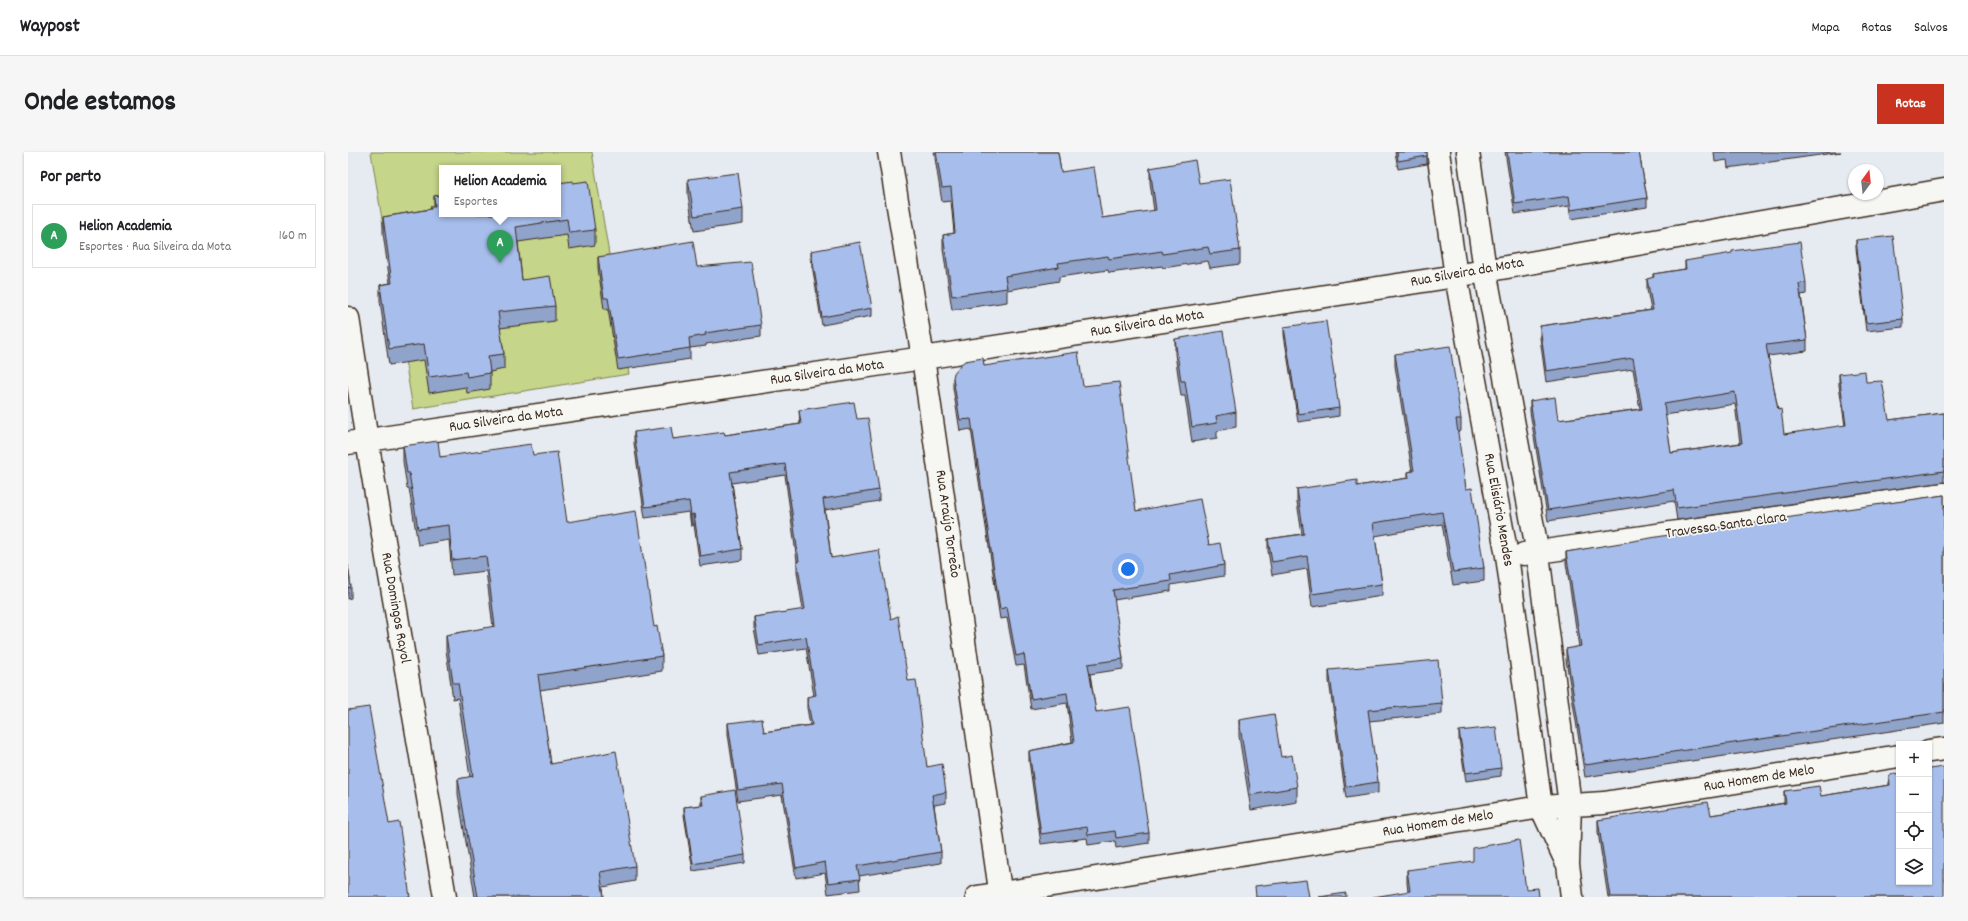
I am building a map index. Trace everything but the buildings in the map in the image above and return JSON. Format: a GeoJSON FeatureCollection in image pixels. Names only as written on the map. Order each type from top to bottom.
{"type":"FeatureCollection","features":[{"type":"Feature","properties":{"kind":"street","name":"Rua Araújo Torreão"},"geometry":{"type":"LineString","coordinates":[[889,152],[923,358],[1001,895]]}},
{"type":"Feature","properties":{"kind":"street","name":"Rua Elisiário Mendes"},"geometry":{"type":"LineString","coordinates":[[1438,152],[1456,276],[1507,556],[1541,807],[1568,864]]}},
{"type":"Feature","properties":{"kind":"street","name":"Rua Elisiário Mendes"},"geometry":{"type":"LineString","coordinates":[[1468,152],[1485,270],[1538,554],[1570,805],[1568,864],[1572,897]]}},
{"type":"Feature","properties":{"kind":"street","name":"Rua Silveira da Mota"},"geometry":{"type":"LineString","coordinates":[[357,442],[923,358],[1456,276],[1944,190]]}},
{"type":"Feature","properties":{"kind":"street","name":"Rua Domingos Rayol"},"geometry":{"type":"LineString","coordinates":[[348,318],[357,442],[445,897]]}},
{"type":"Feature","properties":{"kind":"street","name":"Travessa Santa Clara"},"geometry":{"type":"LineString","coordinates":[[1507,556],[1538,554],[1944,494]]}},
{"type":"Feature","properties":{"kind":"street"},"geometry":{"type":"LineString","coordinates":[[1932,751],[1944,749]]}},
{"type":"Feature","properties":{"kind":"street","name":"Rua Homem de Melo"},"geometry":{"type":"LineString","coordinates":[[978,897],[1001,895],[1541,807],[1604,804],[1896,756]]}},
{"type":"Feature","properties":{"kind":"green space"},"geometry":{"type":"Polygon","coordinates":[[[371,152],[592,152],[629,374],[413,409],[371,152]]]}},
{"type":"Feature","properties":{"kind":"place","name":"Helion Academia"},"geometry":{"type":"Point","coordinates":[500,263]}}]}
